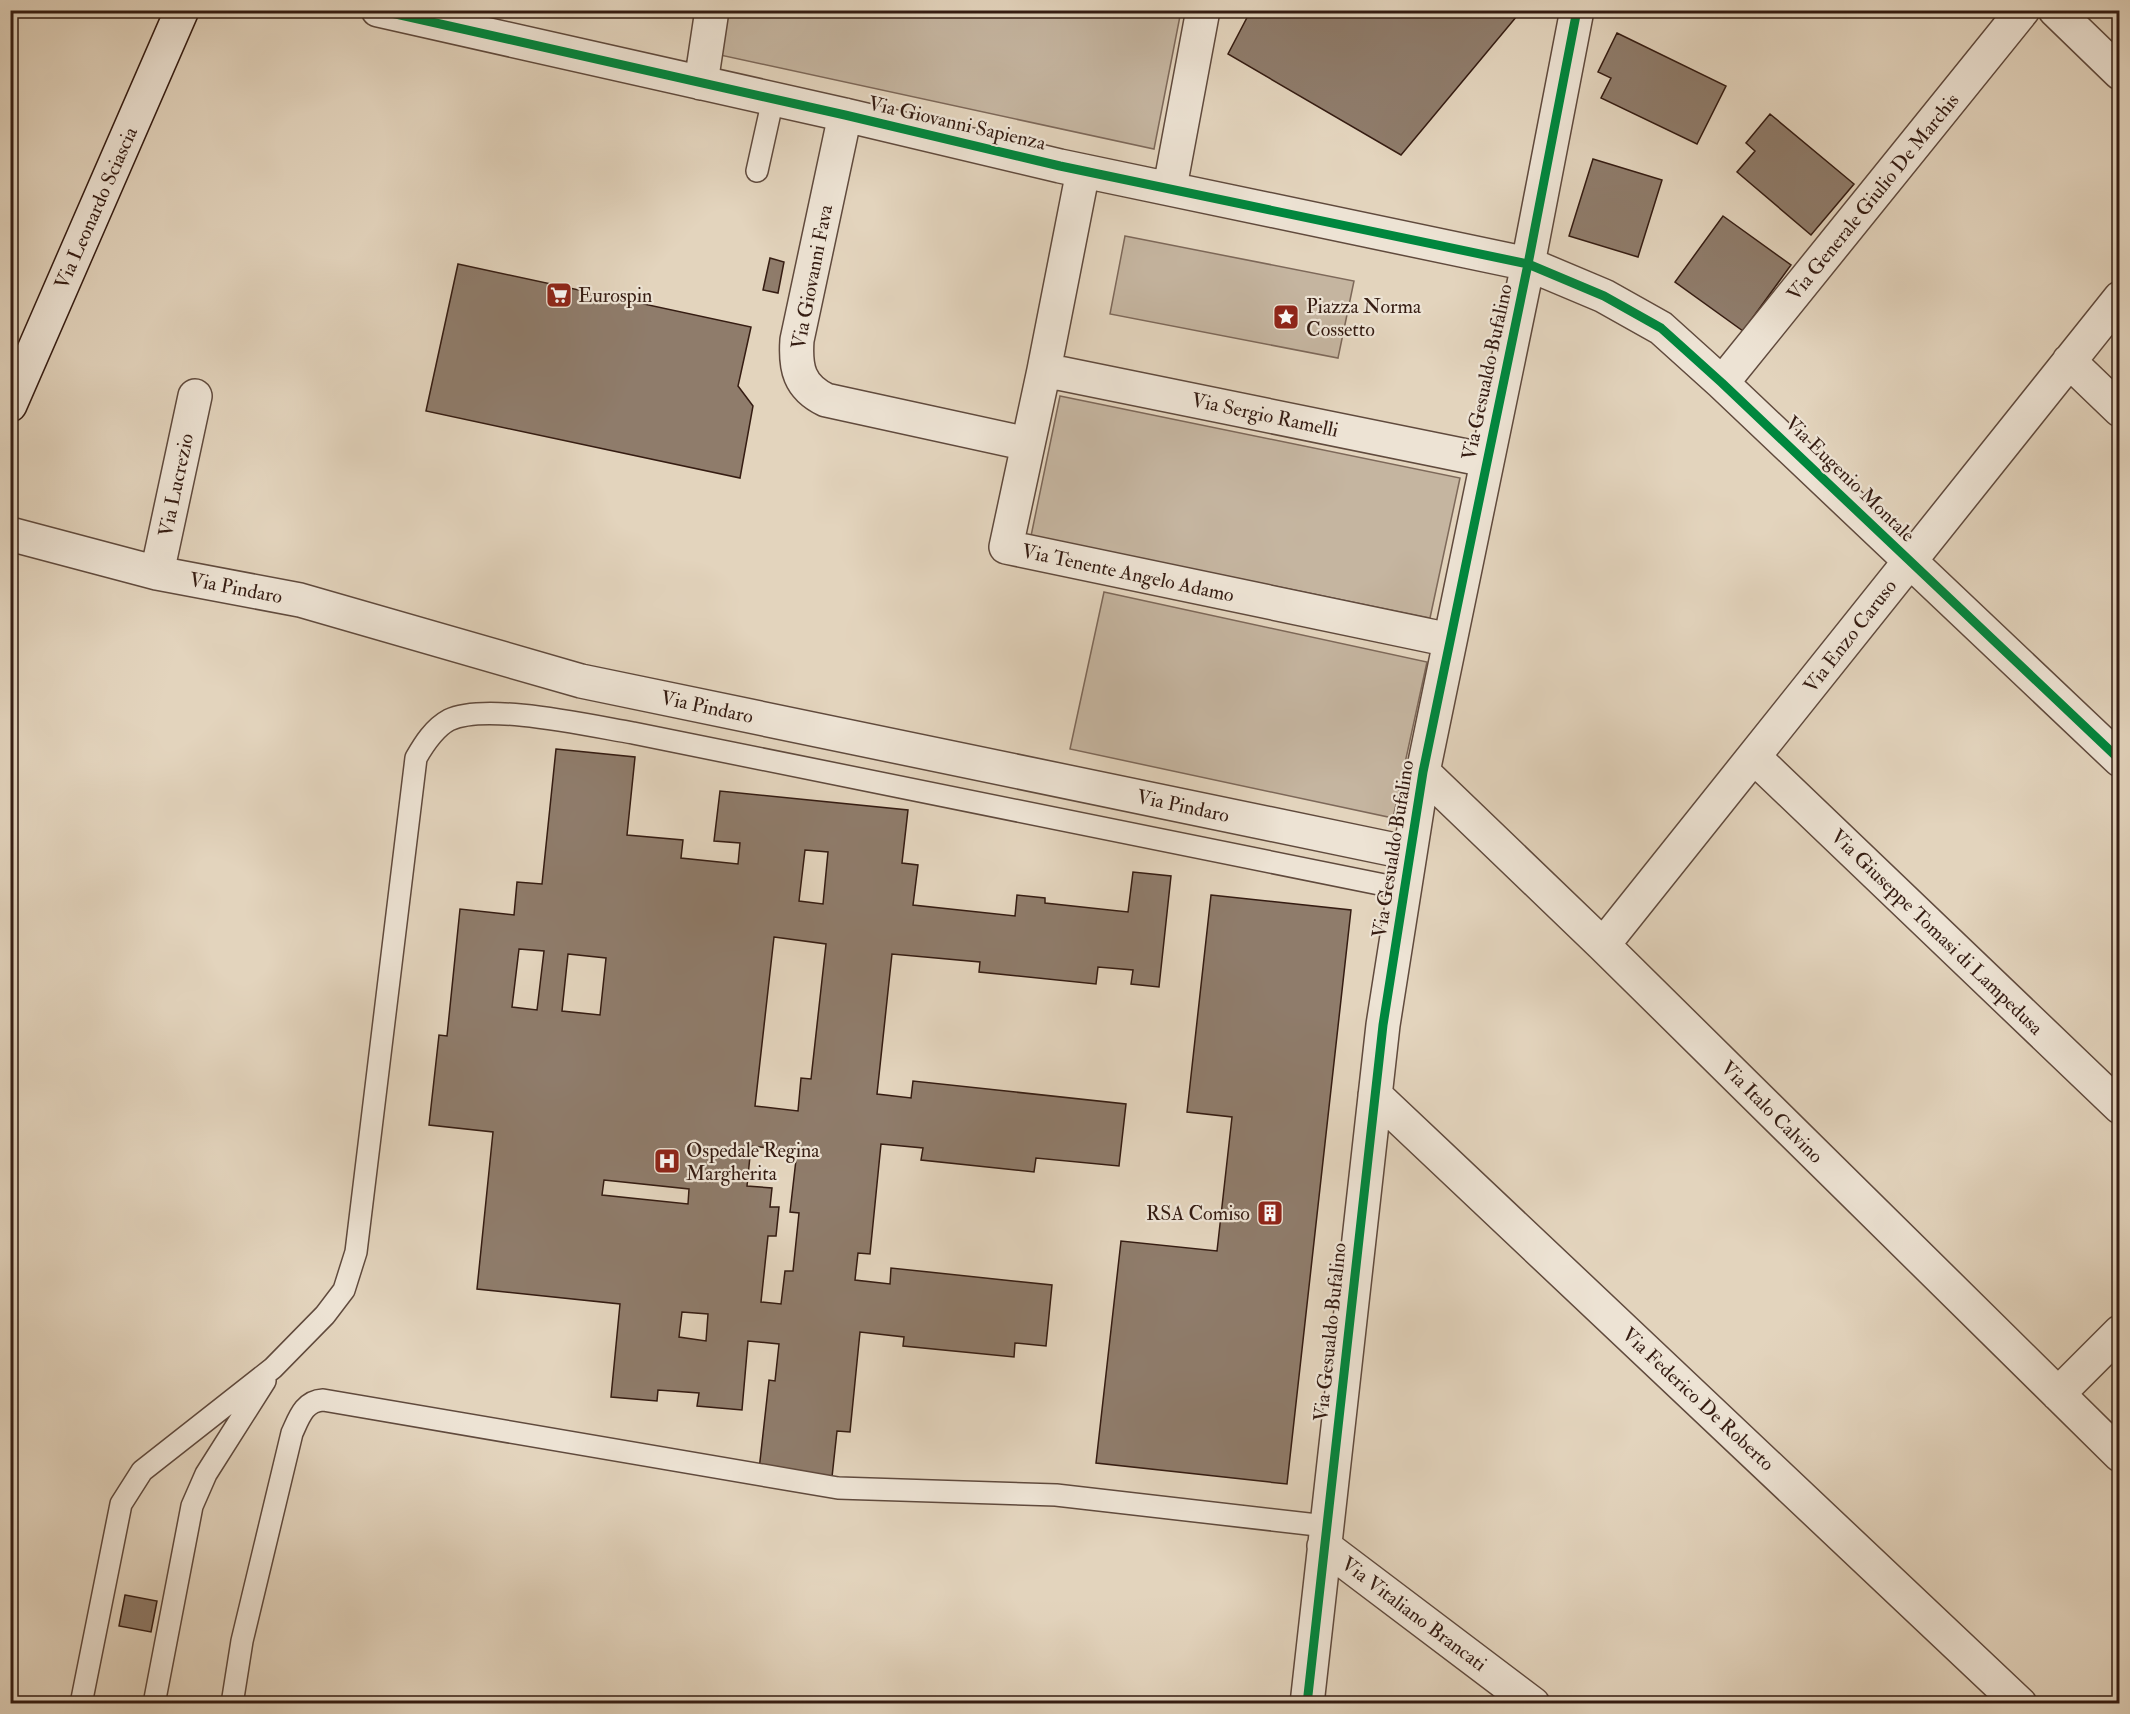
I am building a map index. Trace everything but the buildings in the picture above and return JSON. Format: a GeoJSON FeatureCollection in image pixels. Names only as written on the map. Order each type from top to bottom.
{"type":"FeatureCollection","features":[{"type":"Feature","properties":{"kind":"street","name":"Via Leonardo Sciascia"},"geometry":{"type":"LineString","coordinates":[[10,405],[183,10]]}},
{"type":"Feature","properties":{"kind":"street","name":"Via Giovanni Sapienza"},"geometry":{"type":"LineString","coordinates":[[378,10],[1083,171],[1170,187],[1528,264]]}},
{"type":"Feature","properties":{"kind":"street"},"geometry":{"type":"LineString","coordinates":[[701,83],[712,10]]}},
{"type":"Feature","properties":{"kind":"street"},"geometry":{"type":"LineString","coordinates":[[1170,187],[1203,10]]}},
{"type":"Feature","properties":{"kind":"street","name":"Via Gesualdo Bufalino"},"geometry":{"type":"LineString","coordinates":[[1307,1704],[1383,1025],[1404,889],[1423,772],[1528,264],[1577,10]]}},
{"type":"Feature","properties":{"kind":"street","name":"Via Generale Giulio De Marchis"},"geometry":{"type":"LineString","coordinates":[[1722,383],[2023,10]]}},
{"type":"Feature","properties":{"kind":"street"},"geometry":{"type":"LineString","coordinates":[[2055,10],[2120,73]]}},
{"type":"Feature","properties":{"kind":"street","name":"Via Giovanni Fava"},"geometry":{"type":"LineString","coordinates":[[845,115],[797,340],[795,362],[802,377],[812,393],[826,400],[1028,444]]}},
{"type":"Feature","properties":{"kind":"street","name":"Via Tenente Angelo Adamo"},"geometry":{"type":"LineString","coordinates":[[1083,171],[1006,547],[1450,640]]}},
{"type":"Feature","properties":{"kind":"street","name":"Via Eugenio Montale"},"geometry":{"type":"LineString","coordinates":[[1528,264],[1604,296],[1660,328],[1722,383],[2120,760]]}},
{"type":"Feature","properties":{"kind":"street","name":"Via Enzo Caruso"},"geometry":{"type":"LineString","coordinates":[[1603,945],[2120,298]]}},
{"type":"Feature","properties":{"kind":"street"},"geometry":{"type":"LineString","coordinates":[[2069,361],[2120,410]]}},
{"type":"Feature","properties":{"kind":"street","name":"Via Sergio Ramelli"},"geometry":{"type":"LineString","coordinates":[[1044,370],[1486,460]]}},
{"type":"Feature","properties":{"kind":"street","name":"Via Lucrezio"},"geometry":{"type":"LineString","coordinates":[[157,573],[195,396]]}},
{"type":"Feature","properties":{"kind":"street","name":"Via Pindaro"},"geometry":{"type":"LineString","coordinates":[[10,534],[157,573],[300,600],[581,681],[1410,853]]}},
{"type":"Feature","properties":{"kind":"street","name":"Via Giuseppe Tomasi di Lampedusa"},"geometry":{"type":"LineString","coordinates":[[1754,757],[2120,1107]]}},
{"type":"Feature","properties":{"kind":"street","name":"Via Italo Calvino"},"geometry":{"type":"LineString","coordinates":[[1423,772],[1603,945],[2120,1455]]}},
{"type":"Feature","properties":{"kind":"street","name":"Via Federico De Roberto"},"geometry":{"type":"LineString","coordinates":[[1375,1095],[2020,1704]]}},
{"type":"Feature","properties":{"kind":"street"},"geometry":{"type":"LineString","coordinates":[[2058,1394],[2120,1332]]}},
{"type":"Feature","properties":{"kind":"street","name":"Via Vitaliano Brancati"},"geometry":{"type":"LineString","coordinates":[[1325,1536],[1533,1704]]}},
{"type":"Feature","properties":{"kind":"lane"},"geometry":{"type":"LineString","coordinates":[[757,171],[772,99]]}},
{"type":"Feature","properties":{"kind":"lane"},"geometry":{"type":"LineString","coordinates":[[81,1704],[121,1504],[142,1471],[273,1368],[325,1315],[344,1290],[356,1252],[416,758],[426,739],[449,720],[476,714],[505,714],[633,733],[1404,889]]}},
{"type":"Feature","properties":{"kind":"lane"},"geometry":{"type":"LineString","coordinates":[[154,1704],[192,1506],[206,1474],[273,1368]]}},
{"type":"Feature","properties":{"kind":"lane"},"geometry":{"type":"LineString","coordinates":[[232,1704],[243,1641],[292,1433],[303,1409],[314,1400],[838,1488],[1056,1495],[1325,1536]]}},
{"type":"Feature","properties":{"kind":"shaded area"},"geometry":{"type":"Polygon","coordinates":[[[727,11],[1181,11],[1154,149],[720,55],[727,11]]]}},
{"type":"Feature","properties":{"kind":"shaded area"},"geometry":{"type":"Polygon","coordinates":[[[1125,236],[1354,281],[1338,358],[1110,314],[1125,236]]]}},
{"type":"Feature","properties":{"kind":"shaded area"},"geometry":{"type":"Polygon","coordinates":[[[1060,396],[1460,478],[1430,618],[1031,536],[1060,396]]]}},
{"type":"Feature","properties":{"kind":"shaded area"},"geometry":{"type":"Polygon","coordinates":[[[1104,592],[1427,662],[1393,818],[1070,749],[1104,592]]]}},
{"type":"Feature","properties":{"kind":"cycle path"},"geometry":{"type":"LineString","coordinates":[[378,10],[1060,166],[1528,264],[1604,296],[1661,328],[2120,760]]}},
{"type":"Feature","properties":{"kind":"cycle path"},"geometry":{"type":"LineString","coordinates":[[1307,1704],[1383,1025],[1423,772],[1528,264],[1577,10]]}},
{"type":"Feature","properties":{"kind":"place","name":"Eurospin"},"geometry":{"type":"Point","coordinates":[559,295]}},
{"type":"Feature","properties":{"kind":"place","name":"Piazza Norma Cossetto"},"geometry":{"type":"Point","coordinates":[1286,317]}},
{"type":"Feature","properties":{"kind":"place","name":"Ospedale Regina Margherita"},"geometry":{"type":"Point","coordinates":[667,1161]}},
{"type":"Feature","properties":{"kind":"place","name":"RSA Comiso"},"geometry":{"type":"Point","coordinates":[1270,1213]}}]}
